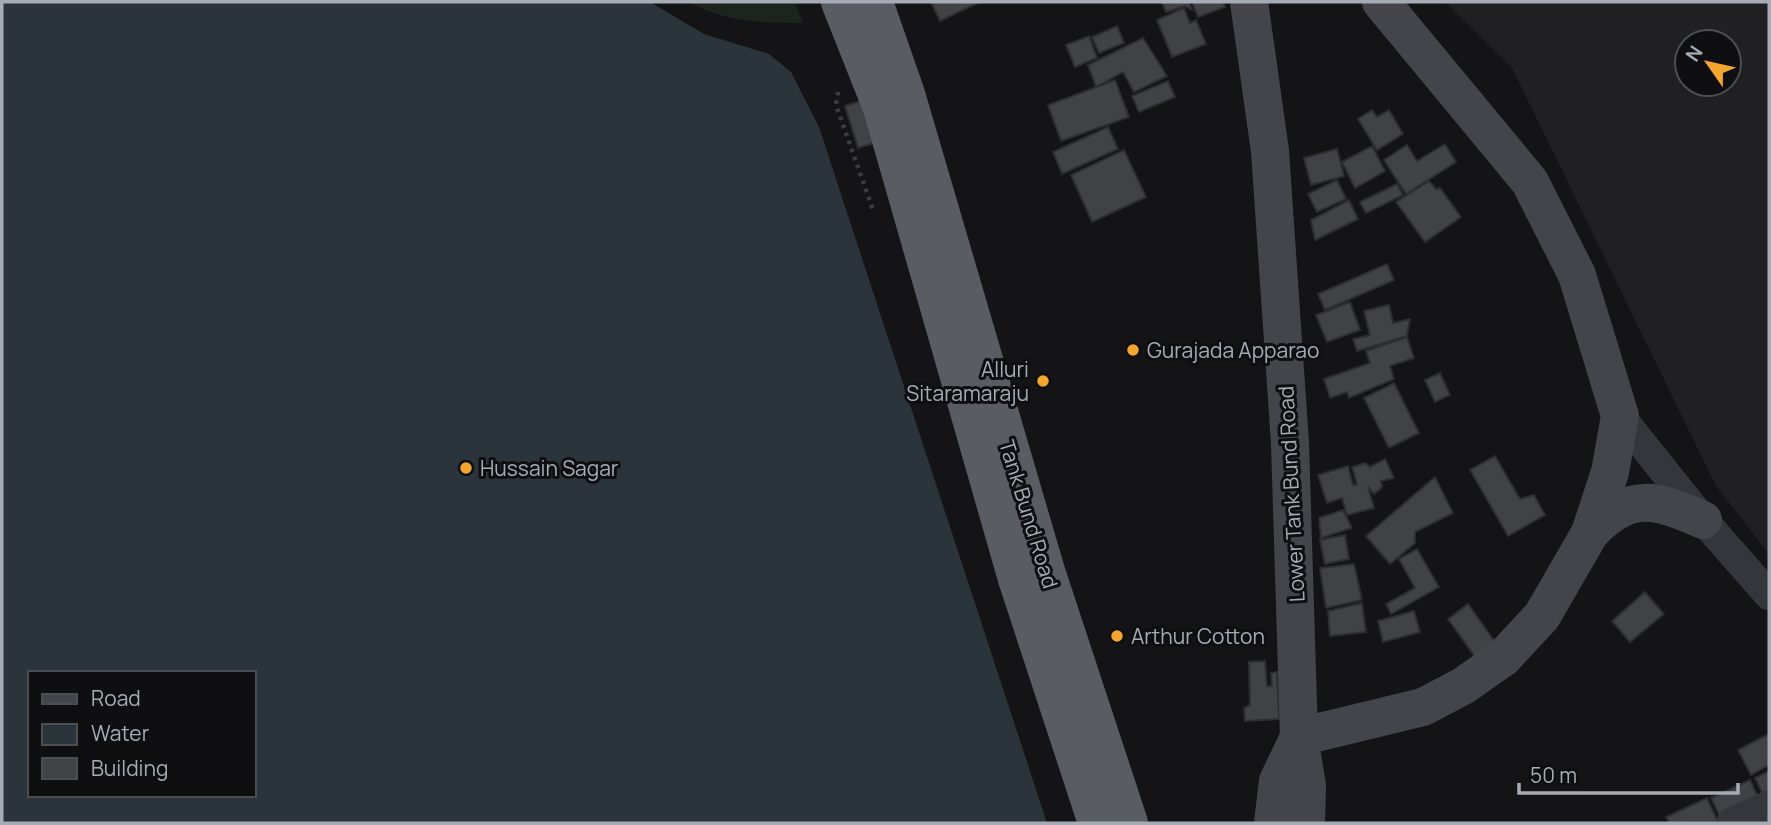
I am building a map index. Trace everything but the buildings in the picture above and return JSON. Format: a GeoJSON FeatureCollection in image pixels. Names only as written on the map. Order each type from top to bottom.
{"type":"FeatureCollection","features":[{"type":"Feature","properties":{"kind":"highway"},"geometry":{"type":"LineString","coordinates":[[840,2],[882,108],[1017,579],[1097,823]]}},
{"type":"Feature","properties":{"kind":"highway","name":"Tank Bund Road"},"geometry":{"type":"LineString","coordinates":[[874,2],[906,94],[1046,571],[1129,823]]}},
{"type":"Feature","properties":{"kind":"main road","name":"Lower Tank Bund Road"},"geometry":{"type":"LineString","coordinates":[[1249,2],[1270,151],[1288,415],[1298,737],[1307,786],[1306,823]]}},
{"type":"Feature","properties":{"kind":"main road"},"geometry":{"type":"LineString","coordinates":[[1298,737],[1423,707],[1463,687],[1503,659],[1542,616],[1590,533],[1610,472],[1620,416],[1577,275],[1530,182],[1381,2]]}},
{"type":"Feature","properties":{"kind":"main road"},"geometry":{"type":"LineString","coordinates":[[1590,533],[1606,516],[1642,503],[1658,501],[1703,520]]}},
{"type":"Feature","properties":{"kind":"main road","name":"Lower Tank Bund Road"},"geometry":{"type":"LineString","coordinates":[[1273,823],[1278,781],[1298,737]]}},
{"type":"Feature","properties":{"kind":"street"},"geometry":{"type":"LineString","coordinates":[[1620,416],[1703,520],[1769,594]]}},
{"type":"Feature","properties":{"kind":"street"},"geometry":{"type":"LineString","coordinates":[[1731,823],[1769,805]]}},
{"type":"Feature","properties":{"kind":"shaded area"},"geometry":{"type":"Polygon","coordinates":[[[688,2],[795,2],[803,23],[744,20],[717,14],[688,2]]]}},
{"type":"Feature","properties":{"kind":"shaded area"},"geometry":{"type":"Polygon","coordinates":[[[1445,2],[1769,2],[1769,554],[1716,486],[1512,68],[1445,2]]]}},
{"type":"Feature","properties":{"kind":"water","name":"Hussain Sagar"},"geometry":{"type":"Polygon","coordinates":[[[2,2],[650,2],[704,34],[769,54],[791,72],[819,127],[1047,823],[2,823],[2,2]]]}},
{"type":"Feature","properties":{"kind":"place","name":"Gurajada Apparao"},"geometry":{"type":"Point","coordinates":[1133,350]}},
{"type":"Feature","properties":{"kind":"place","name":"Alluri Sitaramaraju"},"geometry":{"type":"Point","coordinates":[1043,381]}},
{"type":"Feature","properties":{"kind":"place","name":"Hussain Sagar"},"geometry":{"type":"Point","coordinates":[466,468]}},
{"type":"Feature","properties":{"kind":"place","name":"Arthur Cotton"},"geometry":{"type":"Point","coordinates":[1117,636]}}]}
